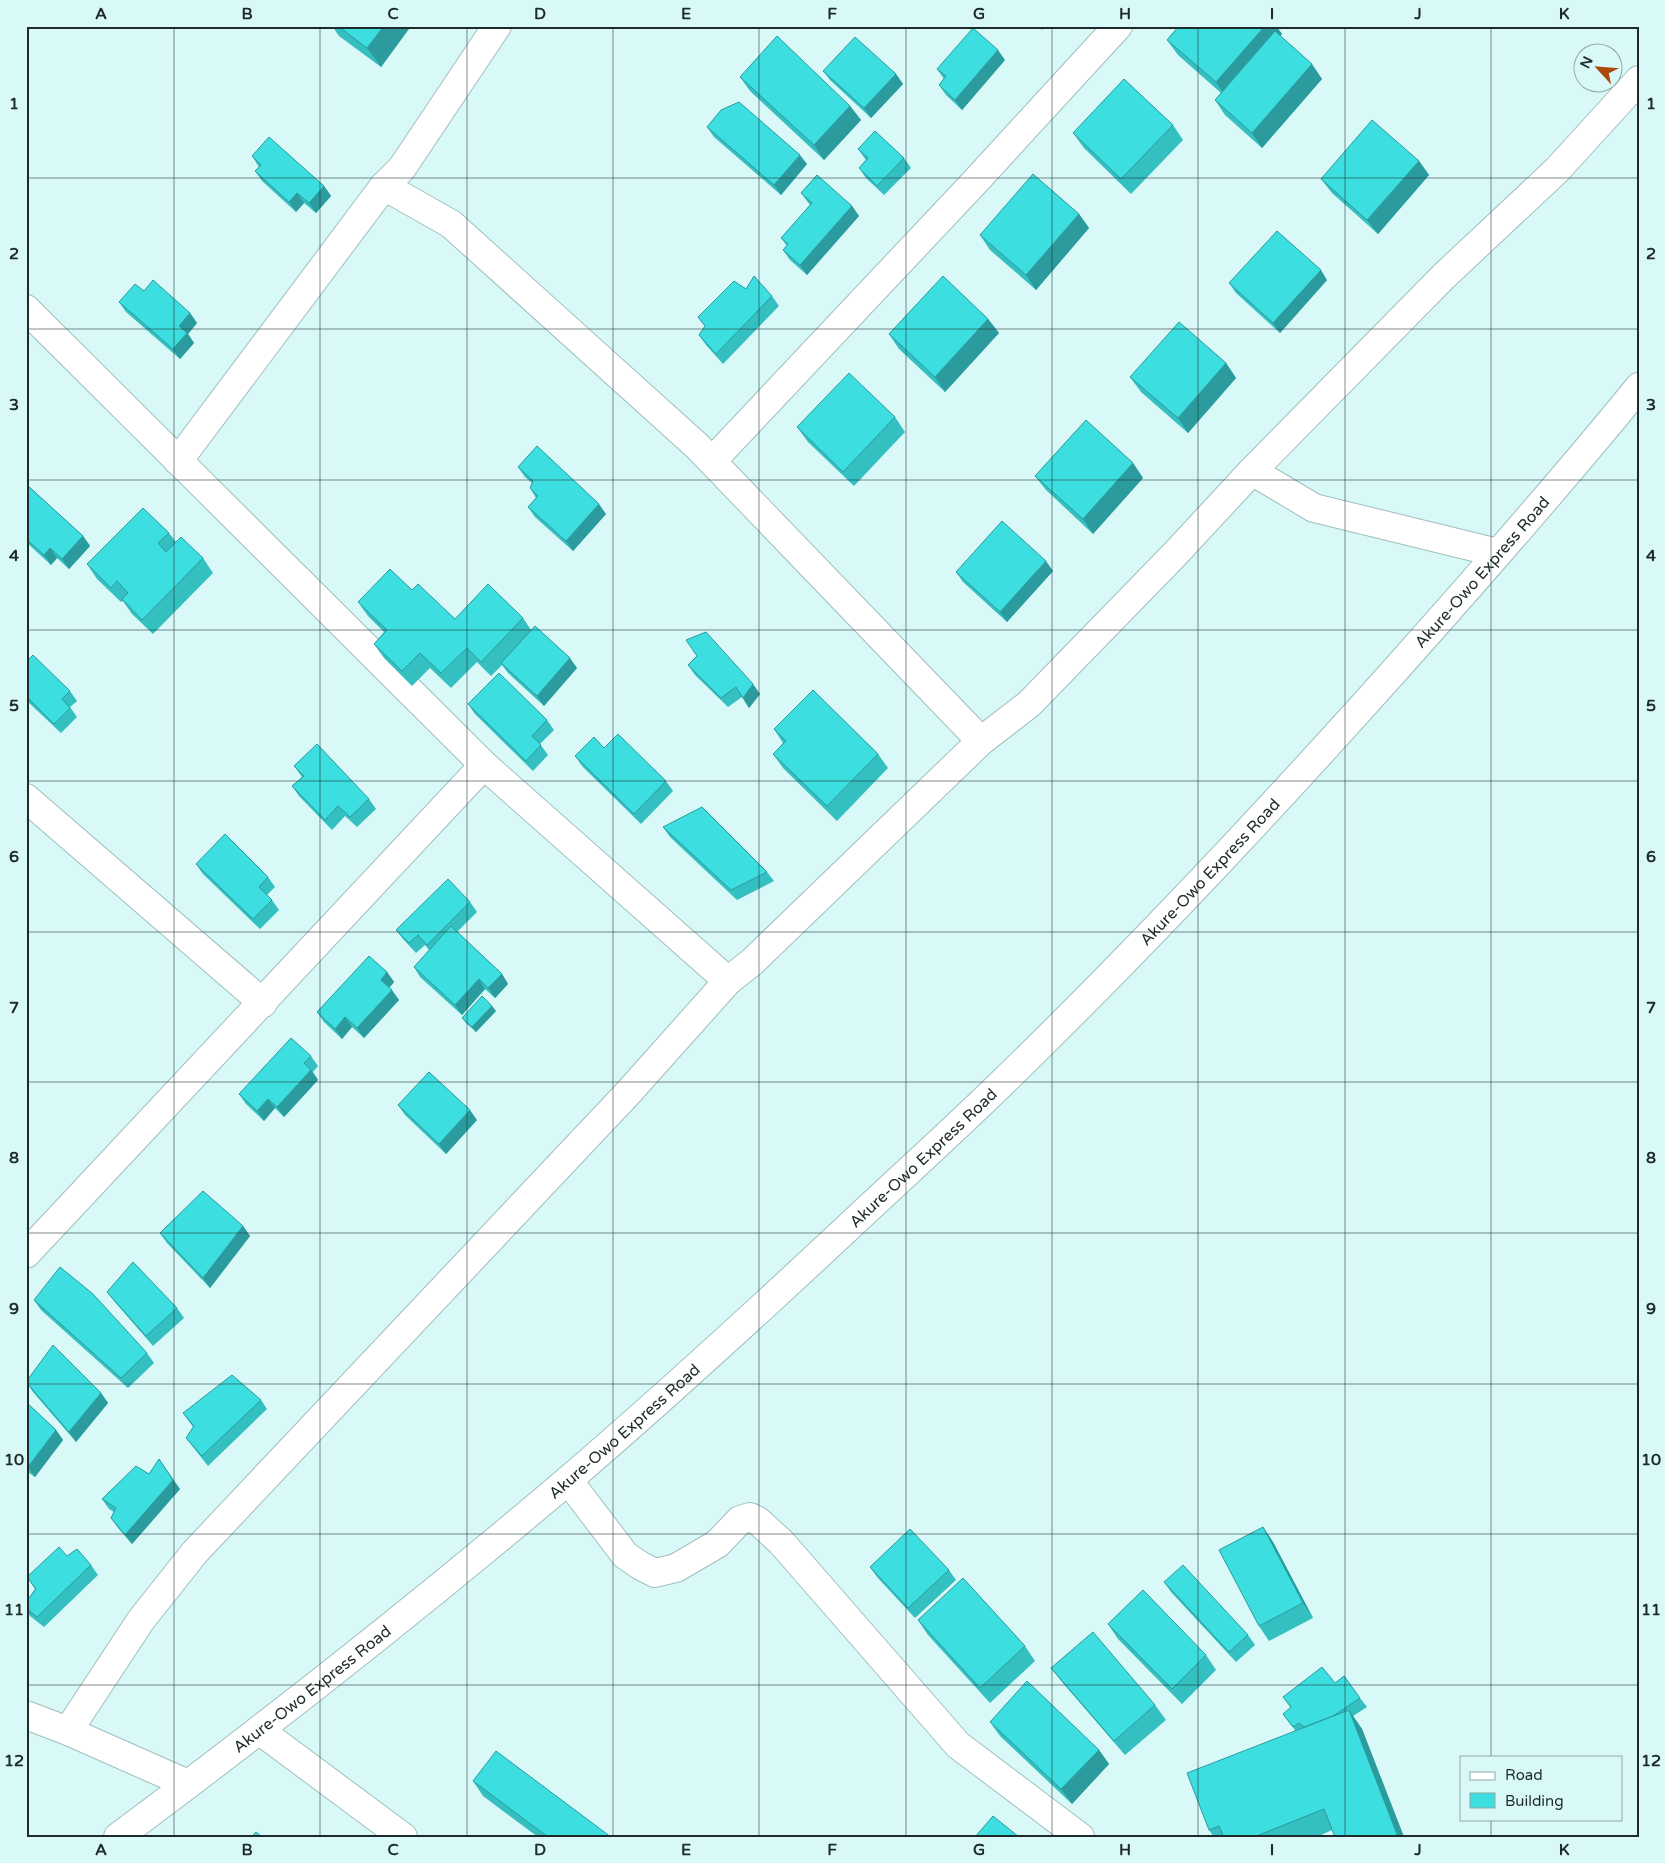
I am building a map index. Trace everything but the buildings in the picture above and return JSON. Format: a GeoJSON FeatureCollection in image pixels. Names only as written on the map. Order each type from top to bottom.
{"type":"FeatureCollection","features":[{"type":"Feature","properties":{"kind":"main road"},"geometry":{"type":"LineString","coordinates":[[178,461],[384,186],[402,168],[497,26]]}},
{"type":"Feature","properties":{"kind":"main road"},"geometry":{"type":"LineString","coordinates":[[712,462],[973,184],[1118,26]]}},
{"type":"Feature","properties":{"kind":"main road"},"geometry":{"type":"LineString","coordinates":[[68,1731],[141,1620],[195,1552],[622,1100],[728,981],[752,962],[981,741],[1029,704],[1176,552],[1252,470],[1444,276],[1557,170],[1639,80]]}},
{"type":"Feature","properties":{"kind":"main road"},"geometry":{"type":"LineString","coordinates":[[384,186],[451,224],[712,462],[981,741]]}},
{"type":"Feature","properties":{"kind":"main road"},"geometry":{"type":"LineString","coordinates":[[26,309],[484,765],[728,981]]}},
{"type":"Feature","properties":{"kind":"main road","name":"Akure-Owo Express Road"},"geometry":{"type":"LineString","coordinates":[[118,1837],[260,1730],[415,1608],[568,1480],[752,1317],[1004,1081],[1287,791],[1498,553],[1639,387]]}},
{"type":"Feature","properties":{"kind":"main road"},"geometry":{"type":"LineString","coordinates":[[1252,470],[1314,508],[1498,553]]}},
{"type":"Feature","properties":{"kind":"main road"},"geometry":{"type":"LineString","coordinates":[[26,1254],[484,765]]}},
{"type":"Feature","properties":{"kind":"main road"},"geometry":{"type":"LineString","coordinates":[[26,798],[263,1003]]}},
{"type":"Feature","properties":{"kind":"main road"},"geometry":{"type":"LineString","coordinates":[[568,1480],[625,1555],[655,1573],[676,1568],[717,1544],[740,1520],[750,1517],[758,1521],[781,1542],[958,1745],[1080,1837]]}},
{"type":"Feature","properties":{"kind":"main road"},"geometry":{"type":"LineString","coordinates":[[26,1715],[68,1731],[188,1784]]}},
{"type":"Feature","properties":{"kind":"main road"},"geometry":{"type":"LineString","coordinates":[[260,1730],[403,1837]]}}]}
